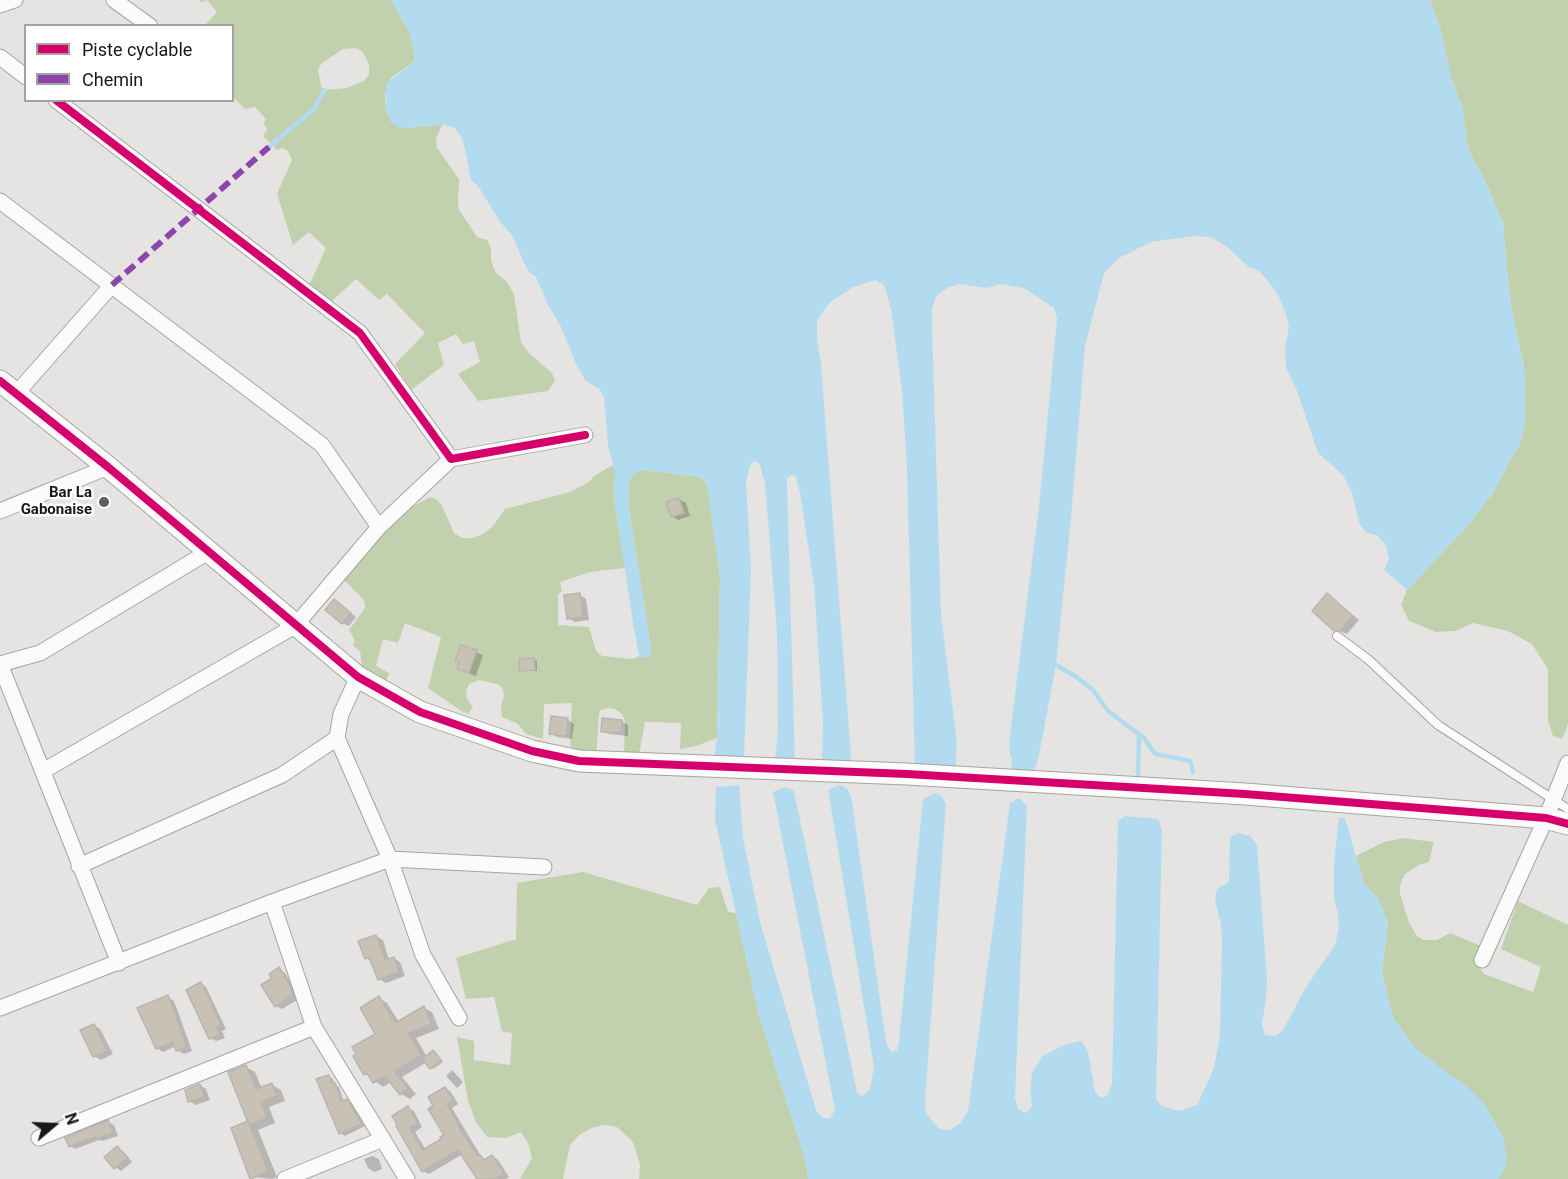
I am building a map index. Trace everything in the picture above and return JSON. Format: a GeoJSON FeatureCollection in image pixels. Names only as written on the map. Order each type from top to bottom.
{"type":"FeatureCollection","features":[{"type":"Feature","properties":{"kind":"street"},"geometry":{"type":"LineString","coordinates":[[0,5],[15,0]]}},
{"type":"Feature","properties":{"kind":"street"},"geometry":{"type":"LineString","coordinates":[[114,0],[147,24]]}},
{"type":"Feature","properties":{"kind":"street"},"geometry":{"type":"LineString","coordinates":[[0,57],[24,75]]}},
{"type":"Feature","properties":{"kind":"street"},"geometry":{"type":"LineString","coordinates":[[59,102],[360,333],[451,459]]}},
{"type":"Feature","properties":{"kind":"street"},"geometry":{"type":"LineString","coordinates":[[0,201],[322,446],[379,527]]}},
{"type":"Feature","properties":{"kind":"street"},"geometry":{"type":"LineString","coordinates":[[112,285],[8,388],[108,467],[358,677],[420,712],[532,751],[579,761],[907,774],[1550,809],[1568,824]]}},
{"type":"Feature","properties":{"kind":"street"},"geometry":{"type":"LineString","coordinates":[[42,771],[295,626],[379,527],[451,459],[585,435]]}},
{"type":"Feature","properties":{"kind":"street"},"geometry":{"type":"LineString","coordinates":[[0,511],[108,467]]}},
{"type":"Feature","properties":{"kind":"street"},"geometry":{"type":"LineString","coordinates":[[119,963],[0,664],[40,653],[208,552]]}},
{"type":"Feature","properties":{"kind":"street"},"geometry":{"type":"LineString","coordinates":[[358,677],[341,714],[337,738],[390,859],[423,956],[459,1018]]}},
{"type":"Feature","properties":{"kind":"street"},"geometry":{"type":"LineString","coordinates":[[79,866],[282,775],[337,738]]}},
{"type":"Feature","properties":{"kind":"street"},"geometry":{"type":"LineString","coordinates":[[1482,960],[1550,809],[1568,763]]}},
{"type":"Feature","properties":{"kind":"street"},"geometry":{"type":"LineString","coordinates":[[0,1008],[272,902],[390,859],[544,867]]}},
{"type":"Feature","properties":{"kind":"street"},"geometry":{"type":"LineString","coordinates":[[272,902],[314,1027],[407,1179]]}},
{"type":"Feature","properties":{"kind":"street"},"geometry":{"type":"LineString","coordinates":[[39,1138],[314,1027]]}},
{"type":"Feature","properties":{"kind":"street"},"geometry":{"type":"LineString","coordinates":[[285,1179],[383,1139]]}},
{"type":"Feature","properties":{"kind":"lane"},"geometry":{"type":"LineString","coordinates":[[1337,636],[1369,660],[1438,725],[1550,809],[1568,809]]}},
{"type":"Feature","properties":{"kind":"green space"},"geometry":{"type":"Polygon","coordinates":[[[207,0],[391,0],[410,33],[415,57],[412,63],[391,78],[385,95],[386,110],[391,122],[410,128],[443,124],[436,138],[437,148],[459,179],[459,210],[477,237],[487,240],[496,273],[507,282],[514,294],[521,343],[552,373],[555,381],[548,391],[478,401],[458,374],[480,362],[474,341],[463,344],[456,334],[438,343],[444,365],[411,390],[395,364],[425,333],[387,294],[379,300],[356,279],[331,302],[308,288],[326,248],[309,232],[293,245],[277,194],[292,160],[288,151],[282,148],[277,150],[263,136],[267,130],[264,123],[266,119],[255,107],[245,109],[234,98],[234,24],[206,24],[217,12],[207,0]],[[355,48],[343,49],[322,63],[318,69],[321,86],[324,90],[347,88],[364,81],[369,74],[369,64],[362,51],[355,48]]]}},
{"type":"Feature","properties":{"kind":"green space"},"geometry":{"type":"Polygon","coordinates":[[[1430,0],[1568,0],[1568,724],[1562,739],[1553,736],[1548,721],[1548,669],[1532,644],[1508,631],[1473,623],[1455,631],[1436,632],[1409,621],[1401,605],[1407,590],[1468,525],[1492,494],[1520,443],[1525,422],[1524,367],[1509,291],[1503,224],[1489,189],[1468,149],[1462,108],[1430,0]]]}},
{"type":"Feature","properties":{"kind":"green space"},"geometry":{"type":"Polygon","coordinates":[[[613,465],[614,497],[625,568],[590,572],[560,582],[562,591],[558,594],[558,625],[589,627],[596,651],[602,656],[644,658],[651,648],[628,504],[629,482],[633,474],[642,470],[703,479],[709,495],[720,576],[717,738],[680,749],[681,723],[645,722],[638,760],[624,758],[625,721],[622,714],[615,709],[608,708],[601,710],[599,714],[596,760],[575,758],[575,749],[570,746],[572,703],[544,704],[543,739],[526,734],[518,724],[502,717],[501,706],[504,696],[503,689],[499,685],[480,680],[469,684],[466,691],[467,699],[473,707],[468,714],[461,711],[428,688],[441,637],[405,623],[398,643],[383,639],[376,666],[389,673],[385,684],[362,667],[360,651],[353,646],[355,641],[349,630],[365,608],[364,600],[342,578],[384,523],[430,497],[441,504],[454,533],[462,538],[473,538],[493,526],[505,509],[570,492],[613,465]]]}},
{"type":"Feature","properties":{"kind":"green space"},"geometry":{"type":"Polygon","coordinates":[[[1404,838],[1434,842],[1429,862],[1405,874],[1400,885],[1400,894],[1409,923],[1417,936],[1424,940],[1437,940],[1450,933],[1481,946],[1478,959],[1484,974],[1533,992],[1541,967],[1501,949],[1518,901],[1568,925],[1568,1179],[1498,1179],[1507,1157],[1503,1138],[1484,1103],[1416,1049],[1395,1021],[1382,972],[1388,923],[1378,898],[1364,884],[1356,856],[1384,842],[1404,838]]]}},
{"type":"Feature","properties":{"kind":"green space"},"geometry":{"type":"Polygon","coordinates":[[[583,872],[697,905],[709,888],[720,887],[728,912],[736,913],[760,1019],[806,1162],[808,1179],[639,1179],[640,1164],[633,1142],[617,1127],[605,1125],[594,1127],[579,1135],[570,1145],[563,1179],[520,1179],[532,1158],[528,1143],[521,1132],[506,1138],[487,1137],[476,1122],[468,1101],[457,1037],[474,1041],[474,1060],[510,1065],[512,1033],[502,1031],[494,997],[466,999],[456,958],[516,939],[517,883],[583,872]]]}},
{"type":"Feature","properties":{"kind":"water"},"geometry":{"type":"Polygon","coordinates":[[[391,0],[1430,0],[1462,108],[1468,149],[1489,189],[1503,224],[1509,291],[1524,367],[1525,422],[1520,443],[1492,494],[1468,525],[1407,590],[1384,570],[1389,559],[1386,545],[1378,536],[1366,532],[1360,525],[1352,493],[1343,475],[1318,453],[1297,391],[1286,368],[1285,347],[1289,327],[1279,297],[1269,282],[1259,271],[1249,267],[1226,246],[1210,237],[1193,236],[1151,242],[1119,258],[1104,273],[1085,346],[1056,665],[1038,760],[1033,774],[1011,776],[1010,734],[1039,507],[1057,319],[1054,308],[1024,288],[1001,284],[987,288],[960,284],[949,287],[937,295],[932,308],[932,327],[941,614],[957,743],[955,773],[915,769],[907,468],[902,391],[891,309],[884,285],[875,280],[853,287],[829,303],[817,321],[851,756],[849,761],[826,766],[822,759],[823,723],[814,584],[800,493],[796,476],[792,475],[787,478],[787,486],[795,761],[775,760],[778,732],[777,632],[765,483],[760,465],[756,461],[751,463],[746,482],[751,570],[744,756],[740,764],[714,759],[717,738],[720,576],[707,485],[703,479],[694,476],[642,470],[633,474],[629,482],[628,504],[651,648],[650,656],[644,658],[639,656],[633,623],[614,497],[615,472],[608,446],[604,396],[599,389],[585,380],[536,277],[525,265],[512,235],[501,223],[478,186],[471,180],[463,140],[455,128],[442,124],[410,128],[398,127],[391,122],[386,110],[386,84],[412,63],[415,57],[410,33],[391,0]]]}},
{"type":"Feature","properties":{"kind":"water"},"geometry":{"type":"Polygon","coordinates":[[[739,785],[743,838],[760,922],[816,1110],[822,1118],[830,1118],[835,1110],[773,792],[785,787],[794,791],[857,1092],[862,1096],[870,1089],[874,1067],[828,790],[838,785],[843,786],[849,791],[852,802],[886,1042],[891,1052],[897,1050],[899,1040],[923,799],[935,793],[940,795],[946,803],[925,1102],[926,1113],[939,1129],[950,1130],[960,1123],[968,1111],[1010,803],[1019,798],[1027,805],[1015,1098],[1018,1109],[1026,1113],[1032,1106],[1030,1089],[1032,1073],[1043,1056],[1064,1045],[1081,1041],[1088,1051],[1095,1092],[1101,1098],[1108,1095],[1112,1084],[1118,821],[1125,816],[1158,819],[1162,829],[1156,1099],[1162,1106],[1179,1111],[1197,1105],[1214,1068],[1220,1034],[1222,937],[1215,900],[1217,889],[1229,882],[1230,837],[1238,833],[1250,836],[1257,845],[1267,979],[1262,1024],[1265,1035],[1275,1036],[1283,1030],[1306,987],[1335,945],[1339,928],[1334,900],[1334,862],[1339,818],[1345,818],[1364,884],[1378,898],[1388,923],[1382,972],[1395,1021],[1416,1049],[1484,1103],[1503,1138],[1507,1157],[1505,1169],[1498,1179],[808,1179],[806,1162],[760,1019],[715,820],[716,787],[739,785]]]}},
{"type":"Feature","properties":{"kind":"building"},"geometry":{"type":"Polygon","coordinates":[[[679,498],[684,513],[671,517],[666,502],[679,498]]]}},
{"type":"Feature","properties":{"kind":"building"},"geometry":{"type":"Polygon","coordinates":[[[580,593],[583,617],[567,619],[564,595],[580,593]]]}},
{"type":"Feature","properties":{"kind":"building"},"geometry":{"type":"Polygon","coordinates":[[[1327,593],[1353,616],[1340,631],[1334,631],[1312,611],[1327,593]]]}},
{"type":"Feature","properties":{"kind":"building"},"geometry":{"type":"Polygon","coordinates":[[[334,599],[351,613],[342,624],[325,610],[334,599]]]}},
{"type":"Feature","properties":{"kind":"building"},"geometry":{"type":"Polygon","coordinates":[[[461,645],[477,650],[469,673],[457,669],[459,662],[455,660],[461,645]]]}},
{"type":"Feature","properties":{"kind":"building"},"geometry":{"type":"Polygon","coordinates":[[[534,658],[535,670],[519,671],[519,659],[534,658]]]}},
{"type":"Feature","properties":{"kind":"building"},"geometry":{"type":"Polygon","coordinates":[[[551,716],[568,718],[566,736],[549,734],[551,716]]]}},
{"type":"Feature","properties":{"kind":"building"},"geometry":{"type":"Polygon","coordinates":[[[602,718],[622,720],[621,733],[601,732],[602,718]]]}},
{"type":"Feature","properties":{"kind":"building"},"geometry":{"type":"Polygon","coordinates":[[[376,935],[385,960],[394,957],[399,972],[378,980],[369,957],[365,959],[358,941],[376,935]]]}},
{"type":"Feature","properties":{"kind":"building"},"geometry":{"type":"Polygon","coordinates":[[[279,967],[293,995],[275,1007],[261,985],[272,978],[269,974],[279,967]]]}},
{"type":"Feature","properties":{"kind":"building"},"geometry":{"type":"Polygon","coordinates":[[[201,982],[221,1025],[217,1028],[220,1035],[209,1039],[186,990],[201,982]]]}},
{"type":"Feature","properties":{"kind":"building"},"geometry":{"type":"Polygon","coordinates":[[[168,995],[187,1047],[176,1051],[173,1042],[156,1049],[137,1008],[168,995]]]}},
{"type":"Feature","properties":{"kind":"building"},"geometry":{"type":"Polygon","coordinates":[[[379,996],[395,1023],[424,1006],[431,1024],[408,1033],[421,1056],[394,1071],[408,1088],[400,1095],[385,1076],[373,1083],[367,1073],[364,1075],[353,1056],[356,1054],[352,1047],[375,1034],[360,1008],[379,996]]]}},
{"type":"Feature","properties":{"kind":"building"},"geometry":{"type":"Polygon","coordinates":[[[94,1024],[107,1051],[93,1057],[80,1030],[94,1024]]]}},
{"type":"Feature","properties":{"kind":"building"},"geometry":{"type":"Polygon","coordinates":[[[433,1050],[441,1060],[430,1069],[422,1059],[433,1050]]]}},
{"type":"Feature","properties":{"kind":"building"},"geometry":{"type":"Polygon","coordinates":[[[246,1065],[256,1089],[272,1083],[277,1096],[261,1102],[267,1118],[249,1125],[228,1072],[246,1065]]]}},
{"type":"Feature","properties":{"kind":"building"},"geometry":{"type":"Polygon","coordinates":[[[329,1075],[332,1084],[335,1083],[341,1102],[347,1099],[362,1124],[339,1134],[316,1079],[329,1075]]]}},
{"type":"Feature","properties":{"kind":"building"},"geometry":{"type":"Polygon","coordinates":[[[200,1084],[204,1097],[188,1102],[185,1090],[200,1084]]]}},
{"type":"Feature","properties":{"kind":"building"},"geometry":{"type":"Polygon","coordinates":[[[445,1087],[453,1100],[447,1104],[461,1131],[478,1156],[480,1155],[484,1160],[492,1155],[504,1173],[495,1179],[477,1179],[458,1150],[422,1172],[396,1126],[392,1116],[408,1106],[417,1123],[410,1128],[423,1150],[441,1139],[440,1137],[444,1135],[428,1109],[433,1106],[428,1097],[445,1087]]]}},
{"type":"Feature","properties":{"kind":"building"},"geometry":{"type":"Polygon","coordinates":[[[108,1120],[113,1133],[69,1147],[65,1138],[108,1120]]]}},
{"type":"Feature","properties":{"kind":"building"},"geometry":{"type":"Polygon","coordinates":[[[248,1121],[268,1172],[250,1179],[231,1128],[248,1121]]]}},
{"type":"Feature","properties":{"kind":"building"},"geometry":{"type":"Polygon","coordinates":[[[117,1146],[127,1158],[114,1169],[104,1157],[117,1146]]]}},
{"type":"Feature","properties":{"kind":"waterway"},"geometry":{"type":"LineString","coordinates":[[269,147],[315,108],[324,90]]}},
{"type":"Feature","properties":{"kind":"waterway"},"geometry":{"type":"LineString","coordinates":[[1053,663],[1093,690],[1108,711],[1144,738],[1156,754],[1190,761],[1193,772]]}},
{"type":"Feature","properties":{"kind":"waterway"},"geometry":{"type":"LineString","coordinates":[[1138,781],[1139,734]]}},
{"type":"Feature","properties":{"kind":"marked path"},"geometry":{"type":"LineString","coordinates":[[112,285],[269,147]]}},
{"type":"Feature","properties":{"kind":"cycle path"},"geometry":{"type":"LineString","coordinates":[[59,102],[360,333],[451,459],[585,435]]}},
{"type":"Feature","properties":{"kind":"cycle path"},"geometry":{"type":"LineString","coordinates":[[0,381],[108,467],[358,677],[420,712],[532,751],[579,761],[907,774],[1245,794],[1546,818],[1568,824]]}},
{"type":"Feature","properties":{"kind":"place","name":"Bar La Gabonaise"},"geometry":{"type":"Point","coordinates":[104,502]}}]}
